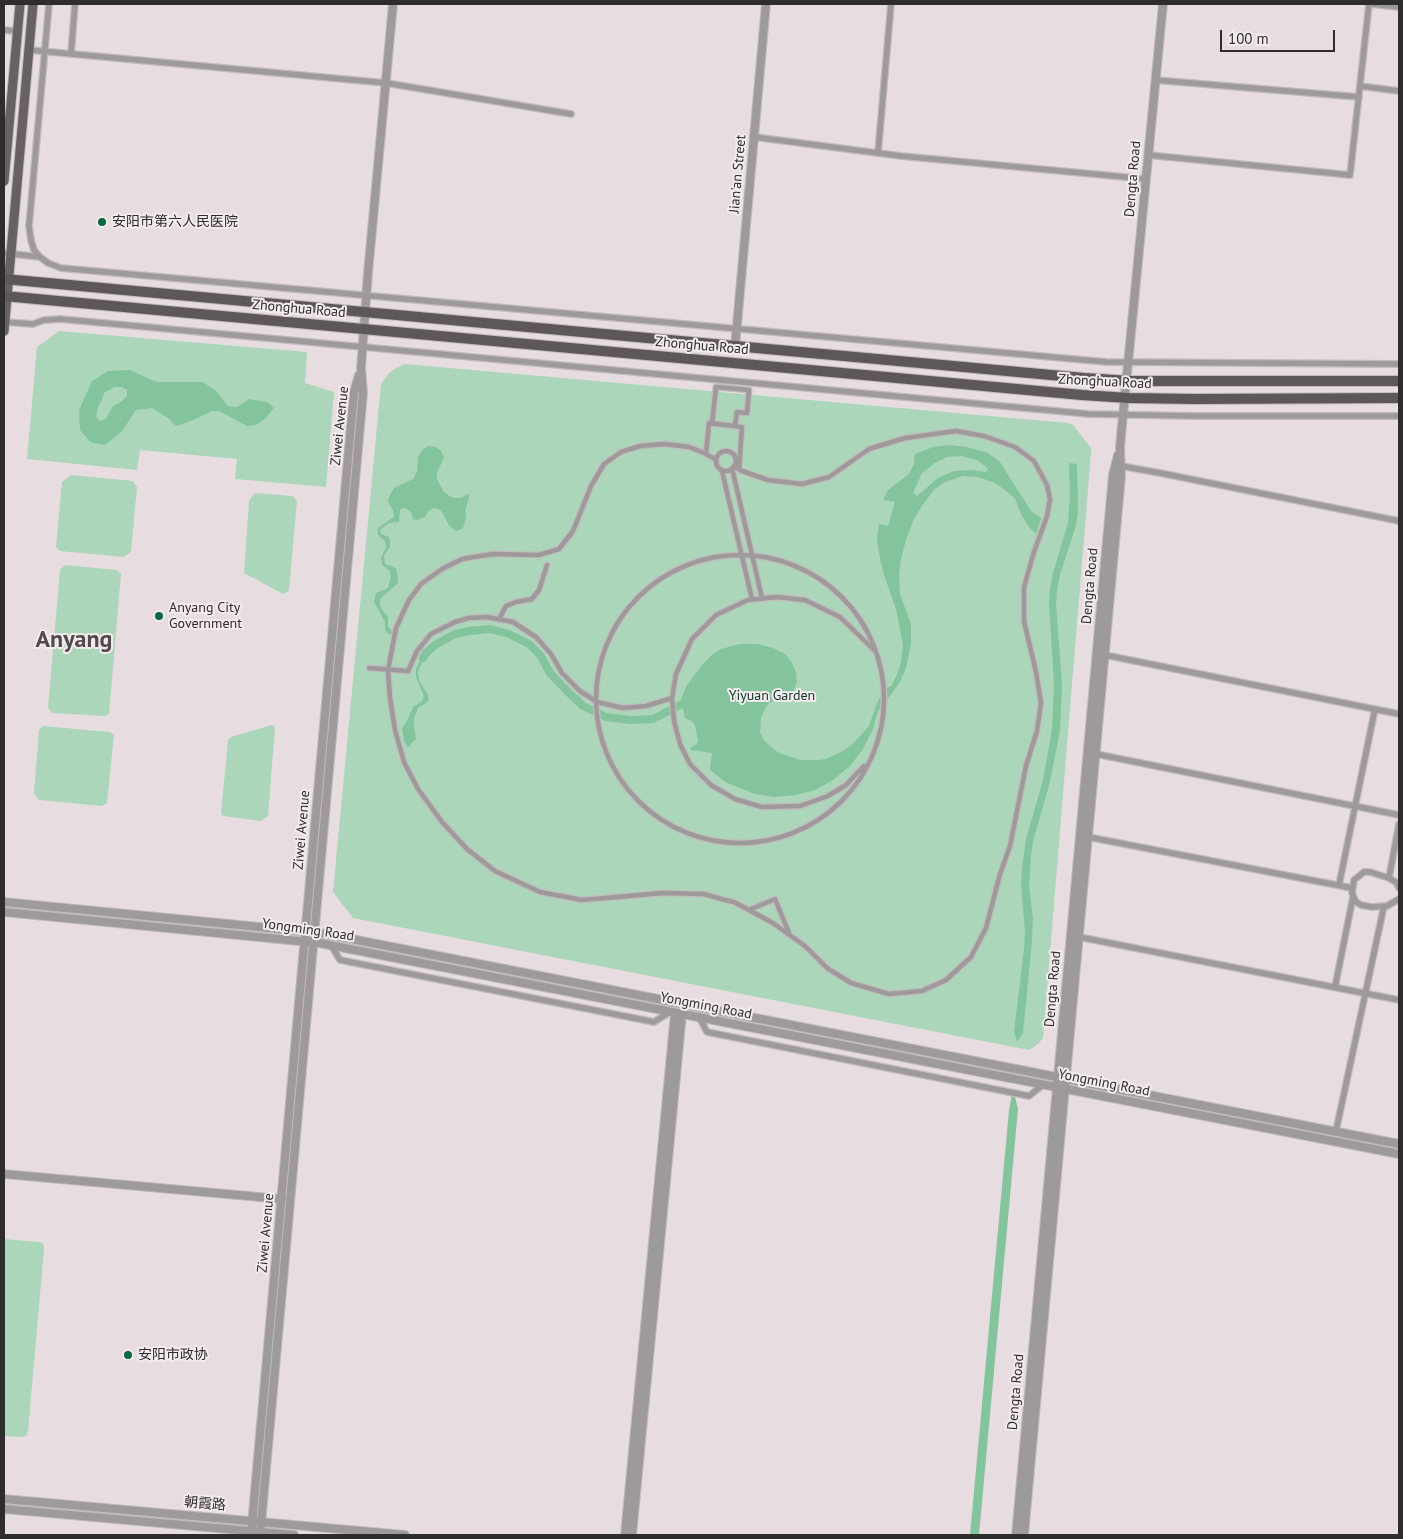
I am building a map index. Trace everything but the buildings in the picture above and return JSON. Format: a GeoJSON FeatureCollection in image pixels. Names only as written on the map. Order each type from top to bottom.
{"type":"FeatureCollection","features":[{"type":"Feature","properties":{"kind":"highway","name":"Zhonghua Road"},"geometry":{"type":"LineString","coordinates":[[6,279],[1127,381],[1399,381]]}},
{"type":"Feature","properties":{"kind":"highway","name":"Zhonghua Road"},"geometry":{"type":"LineString","coordinates":[[5,296],[1082,395],[1194,399],[1399,398]]}},
{"type":"Feature","properties":{"kind":"main road"},"geometry":{"type":"LineString","coordinates":[[4,181],[20,4]]}},
{"type":"Feature","properties":{"kind":"main road"},"geometry":{"type":"LineString","coordinates":[[4,325],[7,254],[33,4]]}},
{"type":"Feature","properties":{"kind":"street"},"geometry":{"type":"LineString","coordinates":[[48,4],[29,226],[34,250],[48,263],[62,268],[1106,362],[1399,364]]}},
{"type":"Feature","properties":{"kind":"street"},"geometry":{"type":"LineString","coordinates":[[71,54],[75,4]]}},
{"type":"Feature","properties":{"kind":"street","name":"Ziwei Avenue"},"geometry":{"type":"LineString","coordinates":[[257,1522],[282,1199],[310,932],[354,392],[361,368],[393,4]]}},
{"type":"Feature","properties":{"kind":"street","name":"Jian'an Street"},"geometry":{"type":"LineString","coordinates":[[735,346],[766,4]]}},
{"type":"Feature","properties":{"kind":"street"},"geometry":{"type":"LineString","coordinates":[[878,153],[892,4]]}},
{"type":"Feature","properties":{"kind":"street","name":"Dengta Road"},"geometry":{"type":"LineString","coordinates":[[1024,1535],[1065,1088],[1062,1078],[1113,475],[1120,446],[1127,381],[1163,4]]}},
{"type":"Feature","properties":{"kind":"street"},"geometry":{"type":"LineString","coordinates":[[1148,155],[1350,175],[1370,4],[1399,8]]}},
{"type":"Feature","properties":{"kind":"street"},"geometry":{"type":"LineString","coordinates":[[4,30],[17,31]]}},
{"type":"Feature","properties":{"kind":"street"},"geometry":{"type":"LineString","coordinates":[[29,50],[386,83],[571,114]]}},
{"type":"Feature","properties":{"kind":"street"},"geometry":{"type":"LineString","coordinates":[[1155,80],[1359,97]]}},
{"type":"Feature","properties":{"kind":"street"},"geometry":{"type":"LineString","coordinates":[[1360,86],[1399,91]]}},
{"type":"Feature","properties":{"kind":"street"},"geometry":{"type":"LineString","coordinates":[[754,137],[878,153],[1146,179]]}},
{"type":"Feature","properties":{"kind":"street"},"geometry":{"type":"LineString","coordinates":[[7,254],[40,257]]}},
{"type":"Feature","properties":{"kind":"street"},"geometry":{"type":"LineString","coordinates":[[4,325],[33,324],[44,320],[60,319],[1090,414],[1399,416]]}},
{"type":"Feature","properties":{"kind":"street"},"geometry":{"type":"LineString","coordinates":[[712,424],[716,387],[749,390],[747,413],[737,412],[735,426]]}},
{"type":"Feature","properties":{"kind":"street"},"geometry":{"type":"LineString","coordinates":[[706,454],[709,423],[742,427],[735,468]]}},
{"type":"Feature","properties":{"kind":"street"},"geometry":{"type":"LineString","coordinates":[[716,459],[689,447],[664,444],[640,446],[621,452],[604,464],[591,486],[573,531],[559,549],[539,554],[493,554],[462,559],[442,569],[421,584],[409,600],[396,628],[388,670],[395,730],[404,762],[418,789],[442,822],[466,849],[495,871],[540,892],[582,900],[663,892],[704,894],[734,902],[773,923],[806,946],[827,968],[851,983],[889,994],[922,991],[946,980],[971,957],[986,928],[1000,874],[1010,846],[1026,766],[1038,731],[1041,704],[1036,672],[1024,621],[1024,587],[1047,516],[1050,499],[1048,485],[1034,461],[1015,447],[984,436],[956,431],[905,438],[869,449],[829,477],[802,484],[768,480],[735,468],[722,470]]}},
{"type":"Feature","properties":{"kind":"street","name":"Dengta Road"},"geometry":{"type":"LineString","coordinates":[[1016,1535],[1057,1087],[1062,1078],[1079,937],[1121,476],[1120,446]]}},
{"type":"Feature","properties":{"kind":"street"},"geometry":{"type":"LineString","coordinates":[[752,600],[722,470],[717,466],[716,459],[719,453],[726,451],[732,453],[736,459],[735,468],[762,598]]}},
{"type":"Feature","properties":{"kind":"street"},"geometry":{"type":"LineString","coordinates":[[1121,466],[1399,521]]}},
{"type":"Feature","properties":{"kind":"street"},"geometry":{"type":"LineString","coordinates":[[734,554],[752,556],[773,558],[803,568],[825,582],[844,600],[859,617],[871,637],[882,677],[885,706],[882,725],[872,757],[854,788],[834,809],[805,831],[781,840],[737,843],[694,835],[668,824],[631,794],[617,776],[599,734],[596,689],[602,658],[617,624],[630,605],[648,588],[670,573],[699,562],[734,554]]}},
{"type":"Feature","properties":{"kind":"street"},"geometry":{"type":"LineString","coordinates":[[499,619],[506,606],[532,599],[539,590],[547,565]]}},
{"type":"Feature","properties":{"kind":"street"},"geometry":{"type":"LineString","coordinates":[[872,757],[846,785],[828,796],[800,806],[762,807],[735,799],[711,785],[690,764],[680,744],[673,715],[672,698],[676,674],[692,639],[716,615],[748,600],[777,597],[805,600],[840,617],[875,651]]}},
{"type":"Feature","properties":{"kind":"street"},"geometry":{"type":"LineString","coordinates":[[369,668],[408,671],[417,651],[431,634],[455,622],[469,618],[487,617],[513,622],[536,637],[551,654],[562,673],[580,691],[597,702],[623,708],[646,706],[672,698]]}},
{"type":"Feature","properties":{"kind":"street"},"geometry":{"type":"LineString","coordinates":[[1105,655],[1399,714]]}},
{"type":"Feature","properties":{"kind":"street"},"geometry":{"type":"LineString","coordinates":[[1339,885],[1375,709]]}},
{"type":"Feature","properties":{"kind":"street"},"geometry":{"type":"LineString","coordinates":[[1096,754],[1399,815]]}},
{"type":"Feature","properties":{"kind":"street"},"geometry":{"type":"LineString","coordinates":[[1389,878],[1399,824]]}},
{"type":"Feature","properties":{"kind":"street"},"geometry":{"type":"LineString","coordinates":[[1088,836],[1352,888]]}},
{"type":"Feature","properties":{"kind":"street"},"geometry":{"type":"LineString","coordinates":[[1335,987],[1353,897],[1352,888],[1354,880],[1364,872],[1375,873],[1397,883],[1399,888]]}},
{"type":"Feature","properties":{"kind":"street"},"geometry":{"type":"LineString","coordinates":[[1353,897],[1356,902],[1372,907],[1384,906],[1399,899]]}},
{"type":"Feature","properties":{"kind":"street"},"geometry":{"type":"LineString","coordinates":[[749,910],[775,899],[789,934]]}},
{"type":"Feature","properties":{"kind":"street","name":"Yongming Road"},"geometry":{"type":"LineString","coordinates":[[4,902],[310,932],[1399,1144]]}},
{"type":"Feature","properties":{"kind":"street"},"geometry":{"type":"LineString","coordinates":[[1336,1131],[1384,906]]}},
{"type":"Feature","properties":{"kind":"street","name":"Yongming Road"},"geometry":{"type":"LineString","coordinates":[[4,912],[309,941],[1399,1154]]}},
{"type":"Feature","properties":{"kind":"street"},"geometry":{"type":"LineString","coordinates":[[1079,937],[1399,1000]]}},
{"type":"Feature","properties":{"kind":"street","name":"Ziwei Avenue"},"geometry":{"type":"LineString","coordinates":[[255,1534],[309,941]]}},
{"type":"Feature","properties":{"kind":"street"},"geometry":{"type":"LineString","coordinates":[[332,945],[340,960],[654,1022],[676,1013]]}},
{"type":"Feature","properties":{"kind":"street"},"geometry":{"type":"LineString","coordinates":[[625,1535],[676,1013]]}},
{"type":"Feature","properties":{"kind":"street"},"geometry":{"type":"LineString","coordinates":[[632,1535],[676,1013]]}},
{"type":"Feature","properties":{"kind":"street"},"geometry":{"type":"LineString","coordinates":[[699,1017],[707,1032],[1029,1096],[1044,1084]]}},
{"type":"Feature","properties":{"kind":"street"},"geometry":{"type":"LineString","coordinates":[[4,1174],[282,1199]]}},
{"type":"Feature","properties":{"kind":"street","name":"朝霞路"},"geometry":{"type":"LineString","coordinates":[[4,1499],[405,1535]]}},
{"type":"Feature","properties":{"kind":"street","name":"朝霞路"},"geometry":{"type":"LineString","coordinates":[[4,1509],[255,1534],[294,1535]]}},
{"type":"Feature","properties":{"kind":"green space"},"geometry":{"type":"Polygon","coordinates":[[[59,331],[307,352],[305,383],[334,392],[326,487],[235,479],[237,459],[140,450],[137,470],[27,459],[37,347],[59,331]]]}},
{"type":"Feature","properties":{"kind":"green space","name":"Yiyuan Garden"},"geometry":{"type":"Polygon","coordinates":[[[405,364],[1068,423],[1073,425],[1091,448],[1091,453],[1043,1038],[1038,1044],[1029,1050],[353,918],[333,892],[381,384],[389,373],[405,364]]]}},
{"type":"Feature","properties":{"kind":"green space"},"geometry":{"type":"Polygon","coordinates":[[[71,475],[133,481],[137,487],[131,552],[123,557],[60,551],[56,547],[62,482],[71,475]]]}},
{"type":"Feature","properties":{"kind":"green space"},"geometry":{"type":"Polygon","coordinates":[[[255,493],[293,496],[297,501],[289,591],[283,594],[244,573],[249,501],[255,493]]]}},
{"type":"Feature","properties":{"kind":"green space"},"geometry":{"type":"Polygon","coordinates":[[[65,565],[117,570],[121,574],[109,714],[105,716],[52,713],[48,708],[60,570],[65,565]]]}},
{"type":"Feature","properties":{"kind":"green space"},"geometry":{"type":"Polygon","coordinates":[[[272,725],[275,728],[268,816],[261,821],[223,816],[221,813],[228,740],[231,737],[272,725]]]}},
{"type":"Feature","properties":{"kind":"green space"},"geometry":{"type":"Polygon","coordinates":[[[43,726],[110,732],[114,735],[107,803],[102,806],[39,800],[34,793],[39,730],[43,726]]]}},
{"type":"Feature","properties":{"kind":"green space"},"geometry":{"type":"Polygon","coordinates":[[[4,1239],[43,1243],[44,1249],[28,1431],[27,1435],[23,1437],[4,1436],[4,1239]]]}},
{"type":"Feature","properties":{"kind":"shaded area"},"geometry":{"type":"Polygon","coordinates":[[[130,370],[156,382],[203,382],[216,391],[228,406],[237,407],[249,399],[267,402],[274,408],[265,419],[256,425],[247,426],[219,411],[212,411],[176,426],[168,418],[152,408],[136,410],[122,431],[105,445],[90,442],[80,430],[79,410],[92,381],[108,371],[130,370]],[[114,387],[104,393],[96,417],[100,421],[106,419],[113,406],[127,396],[127,390],[122,387],[114,387]]]}},
{"type":"Feature","properties":{"kind":"shaded area"},"geometry":{"type":"Polygon","coordinates":[[[949,445],[967,447],[988,453],[1000,462],[1031,511],[1041,518],[1036,534],[1029,527],[1015,499],[1009,493],[995,483],[978,477],[963,476],[945,482],[934,490],[914,519],[901,559],[899,576],[900,594],[911,624],[911,644],[906,668],[900,682],[887,700],[886,688],[891,686],[897,675],[903,645],[896,609],[880,559],[877,538],[879,524],[888,526],[895,502],[883,500],[888,490],[909,474],[914,464],[915,454],[933,447],[949,445]],[[962,456],[947,457],[922,473],[913,493],[917,496],[938,478],[954,471],[971,470],[986,472],[988,469],[979,461],[962,456]]]}},
{"type":"Feature","properties":{"kind":"shaded area"},"geometry":{"type":"Polygon","coordinates":[[[429,446],[436,447],[444,457],[437,473],[437,479],[443,491],[455,498],[469,495],[465,510],[465,522],[463,528],[457,531],[449,525],[441,510],[434,508],[428,511],[425,517],[416,520],[413,519],[411,512],[405,508],[400,509],[399,522],[389,523],[380,530],[381,534],[389,537],[390,541],[390,547],[384,555],[385,564],[396,568],[398,578],[398,583],[380,599],[380,606],[388,616],[388,627],[392,631],[392,634],[389,634],[385,630],[385,622],[374,602],[376,593],[388,588],[391,576],[389,570],[382,565],[381,558],[386,547],[385,541],[378,535],[378,528],[394,517],[393,510],[388,502],[389,497],[394,488],[413,479],[417,472],[418,457],[423,449],[429,446]]]}},
{"type":"Feature","properties":{"kind":"shaded area"},"geometry":{"type":"Polygon","coordinates":[[[1069,463],[1077,464],[1078,511],[1076,525],[1057,590],[1056,604],[1062,684],[1060,730],[1050,782],[1033,841],[1029,885],[1033,920],[1032,942],[1023,1033],[1017,1042],[1014,1032],[1025,930],[1021,885],[1022,868],[1026,839],[1043,780],[1052,729],[1054,684],[1049,604],[1053,573],[1068,523],[1070,494],[1069,463]]]}},
{"type":"Feature","properties":{"kind":"shaded area"},"geometry":{"type":"Polygon","coordinates":[[[740,644],[758,644],[785,654],[796,672],[797,682],[791,697],[772,701],[768,704],[761,717],[760,732],[763,739],[779,753],[801,760],[818,760],[826,759],[843,751],[853,744],[869,726],[881,696],[882,706],[878,711],[873,729],[863,749],[850,766],[833,780],[815,790],[796,795],[775,797],[755,794],[727,783],[710,770],[712,753],[691,750],[690,748],[697,744],[698,740],[693,722],[685,718],[681,699],[687,685],[713,654],[721,649],[740,644]]]}},
{"type":"Feature","properties":{"kind":"shaded area"},"geometry":{"type":"Polygon","coordinates":[[[420,657],[423,660],[418,671],[419,680],[429,700],[418,708],[414,718],[416,739],[408,747],[404,741],[402,728],[413,707],[422,701],[424,696],[416,677],[416,669],[420,657]]]}},
{"type":"Feature","properties":{"kind":"shaded area"},"geometry":{"type":"Polygon","coordinates":[[[1013,1088],[1018,1109],[979,1535],[970,1535],[1009,1110],[1013,1088]]]}},
{"type":"Feature","properties":{"kind":"waterway"},"geometry":{"type":"LineString","coordinates":[[423,658],[435,645],[455,634],[490,629],[509,634],[529,644],[540,655],[550,673],[568,692],[583,706],[606,717],[630,720],[653,719],[682,704]]}},
{"type":"Feature","properties":{"kind":"place","name":"安阳市第六人民医院"},"geometry":{"type":"Point","coordinates":[102,222]}},
{"type":"Feature","properties":{"kind":"place","name":"Anyang City Government"},"geometry":{"type":"Point","coordinates":[159,616]}},
{"type":"Feature","properties":{"kind":"place","name":"安阳市政协"},"geometry":{"type":"Point","coordinates":[128,1355]}},
{"type":"Feature","properties":{"kind":"district","name":"Anyang"},"geometry":{"type":"Point","coordinates":[74,640]}}]}
